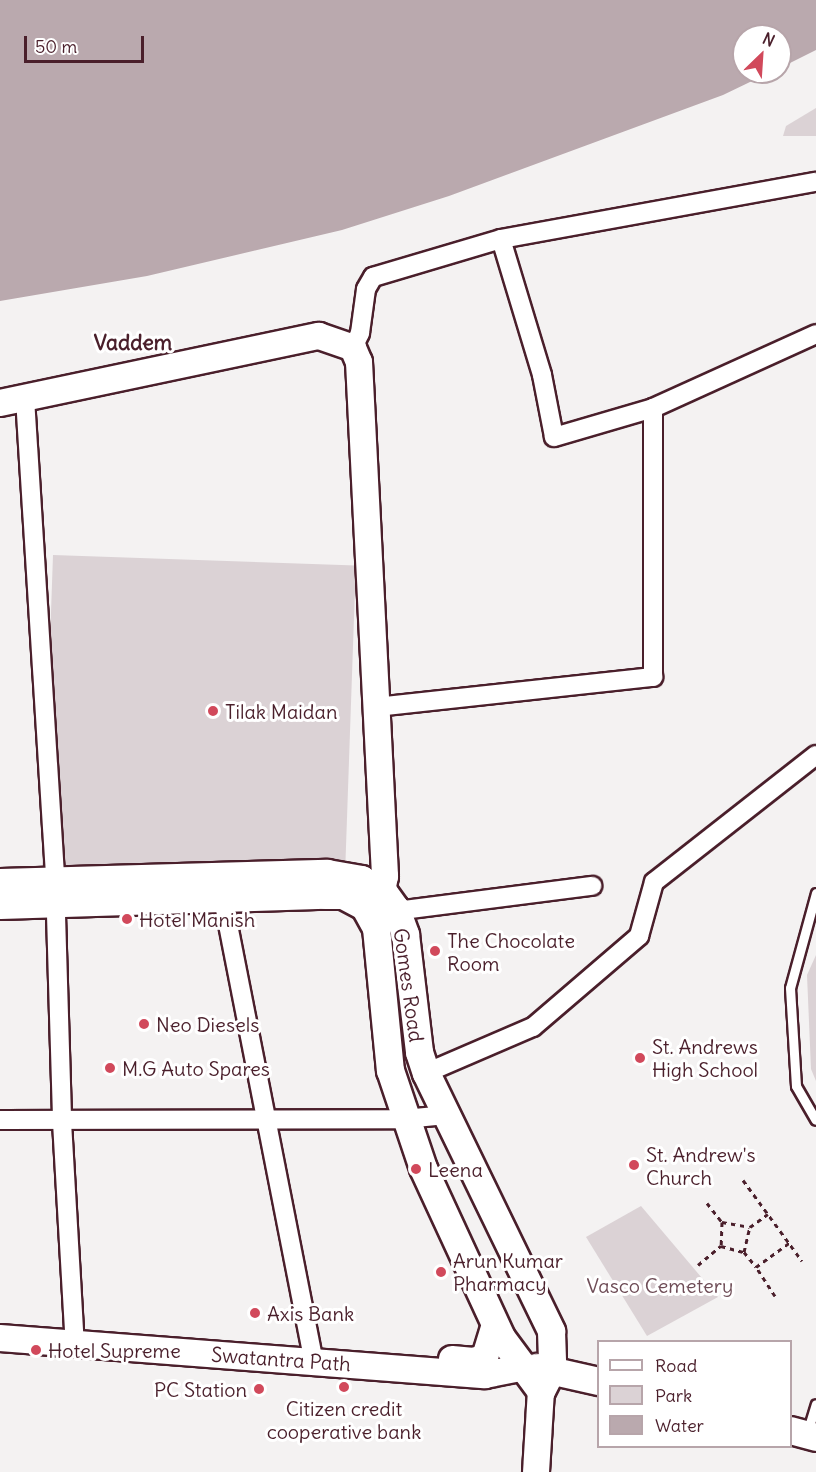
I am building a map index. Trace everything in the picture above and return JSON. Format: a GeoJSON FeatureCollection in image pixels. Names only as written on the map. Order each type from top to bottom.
{"type":"FeatureCollection","features":[{"type":"Feature","properties":{"kind":"main road","name":"Gomes Road"},"geometry":{"type":"LineString","coordinates":[[0,905],[54,892],[327,873],[354,877],[380,908],[407,949],[419,1052],[426,1073],[551,1331],[539,1375]]}},
{"type":"Feature","properties":{"kind":"main road","name":"Gomes Road"},"geometry":{"type":"LineString","coordinates":[[0,882],[54,892],[223,899],[343,895],[380,908]]}},
{"type":"Feature","properties":{"kind":"main road","name":"Gomes Road"},"geometry":{"type":"LineString","coordinates":[[380,908],[390,1070],[405,1119],[423,1168],[495,1324],[539,1375]]}},
{"type":"Feature","properties":{"kind":"main road"},"geometry":{"type":"LineString","coordinates":[[539,1375],[597,1381]]}},
{"type":"Feature","properties":{"kind":"street"},"geometry":{"type":"LineString","coordinates":[[353,348],[360,333],[366,288],[373,277],[501,239],[816,182]]}},
{"type":"Feature","properties":{"kind":"street"},"geometry":{"type":"LineString","coordinates":[[501,239],[543,375],[554,437],[653,408],[816,333]]}},
{"type":"Feature","properties":{"kind":"street"},"geometry":{"type":"LineString","coordinates":[[0,403],[319,336],[353,348],[359,362],[385,876],[380,908],[592,886]]}},
{"type":"Feature","properties":{"kind":"street"},"geometry":{"type":"LineString","coordinates":[[25,398],[54,892],[62,1122],[74,1337]]}},
{"type":"Feature","properties":{"kind":"street"},"geometry":{"type":"LineString","coordinates":[[376,707],[653,677],[653,408]]}},
{"type":"Feature","properties":{"kind":"street"},"geometry":{"type":"LineString","coordinates":[[426,1073],[533,1027],[639,936],[654,882],[816,755]]}},
{"type":"Feature","properties":{"kind":"street"},"geometry":{"type":"LineString","coordinates":[[223,899],[313,1353]]}},
{"type":"Feature","properties":{"kind":"street"},"geometry":{"type":"LineString","coordinates":[[0,1120],[62,1122],[405,1119],[446,1115]]}},
{"type":"Feature","properties":{"kind":"street","name":"Swatantra Path"},"geometry":{"type":"LineString","coordinates":[[0,1323],[74,1337]]}},
{"type":"Feature","properties":{"kind":"street","name":"Swatantra Path"},"geometry":{"type":"LineString","coordinates":[[0,1338],[74,1337],[474,1361],[489,1352],[495,1324]]}},
{"type":"Feature","properties":{"kind":"street","name":"Swatantra Path"},"geometry":{"type":"LineString","coordinates":[[313,1353],[485,1375],[539,1375]]}},
{"type":"Feature","properties":{"kind":"street"},"geometry":{"type":"LineString","coordinates":[[536,1472],[539,1375]]}},
{"type":"Feature","properties":{"kind":"lane"},"geometry":{"type":"LineString","coordinates":[[816,893],[789,988],[796,1086],[816,1120]]}},
{"type":"Feature","properties":{"kind":"lane"},"geometry":{"type":"LineString","coordinates":[[804,1434],[816,1404]]}},
{"type":"Feature","properties":{"kind":"path"},"geometry":{"type":"LineString","coordinates":[[743,1180],[802,1261]]}},
{"type":"Feature","properties":{"kind":"path"},"geometry":{"type":"LineString","coordinates":[[698,1265],[721,1246],[722,1222],[707,1203]]}},
{"type":"Feature","properties":{"kind":"path"},"geometry":{"type":"LineString","coordinates":[[744,1252],[750,1227],[768,1214]]}},
{"type":"Feature","properties":{"kind":"path"},"geometry":{"type":"LineString","coordinates":[[722,1222],[750,1227]]}},
{"type":"Feature","properties":{"kind":"path"},"geometry":{"type":"LineString","coordinates":[[756,1267],[789,1243]]}},
{"type":"Feature","properties":{"kind":"path"},"geometry":{"type":"LineString","coordinates":[[721,1246],[744,1252],[775,1296]]}},
{"type":"Feature","properties":{"kind":"green space"},"geometry":{"type":"Polygon","coordinates":[[[816,108],[816,136],[783,136],[786,126],[816,108]]]}},
{"type":"Feature","properties":{"kind":"green space","name":"Tilak Maidan"},"geometry":{"type":"Polygon","coordinates":[[[53,555],[356,566],[345,877],[42,867],[53,555]]]}},
{"type":"Feature","properties":{"kind":"green space"},"geometry":{"type":"Polygon","coordinates":[[[816,955],[816,1081],[811,1069],[807,975],[816,955]]]}},
{"type":"Feature","properties":{"kind":"green space","name":"Vasco Cemetery"},"geometry":{"type":"Polygon","coordinates":[[[641,1206],[718,1297],[647,1336],[586,1237],[641,1206]]]}},
{"type":"Feature","properties":{"kind":"water"},"geometry":{"type":"Polygon","coordinates":[[[0,0],[816,0],[816,50],[792,62],[792,24],[732,24],[732,84],[746,84],[723,95],[449,196],[342,230],[147,276],[0,301],[0,0]]]}},
{"type":"Feature","properties":{"kind":"place","name":"Tilak Maidan"},"geometry":{"type":"Point","coordinates":[213,711]}},
{"type":"Feature","properties":{"kind":"place","name":"Hotel Manish"},"geometry":{"type":"Point","coordinates":[127,919]}},
{"type":"Feature","properties":{"kind":"place","name":"The Chocolate Room"},"geometry":{"type":"Point","coordinates":[435,951]}},
{"type":"Feature","properties":{"kind":"place","name":"Neo Diesels"},"geometry":{"type":"Point","coordinates":[144,1024]}},
{"type":"Feature","properties":{"kind":"place","name":"St. Andrews High School"},"geometry":{"type":"Point","coordinates":[640,1058]}},
{"type":"Feature","properties":{"kind":"place","name":"M.G Auto Spares"},"geometry":{"type":"Point","coordinates":[110,1068]}},
{"type":"Feature","properties":{"kind":"place","name":"St. Andrew's Church"},"geometry":{"type":"Point","coordinates":[634,1165]}},
{"type":"Feature","properties":{"kind":"place","name":"Leena"},"geometry":{"type":"Point","coordinates":[416,1169]}},
{"type":"Feature","properties":{"kind":"place","name":"Arun Kumar Pharmacy"},"geometry":{"type":"Point","coordinates":[441,1272]}},
{"type":"Feature","properties":{"kind":"place","name":"Axis Bank"},"geometry":{"type":"Point","coordinates":[255,1313]}},
{"type":"Feature","properties":{"kind":"place","name":"Hotel Supreme"},"geometry":{"type":"Point","coordinates":[36,1350]}},
{"type":"Feature","properties":{"kind":"place","name":"Citizen credit cooperative bank"},"geometry":{"type":"Point","coordinates":[344,1387]}},
{"type":"Feature","properties":{"kind":"place","name":"PC Station"},"geometry":{"type":"Point","coordinates":[259,1389]}},
{"type":"Feature","properties":{"kind":"district","name":"Vaddem"},"geometry":{"type":"Point","coordinates":[133,343]}}]}
